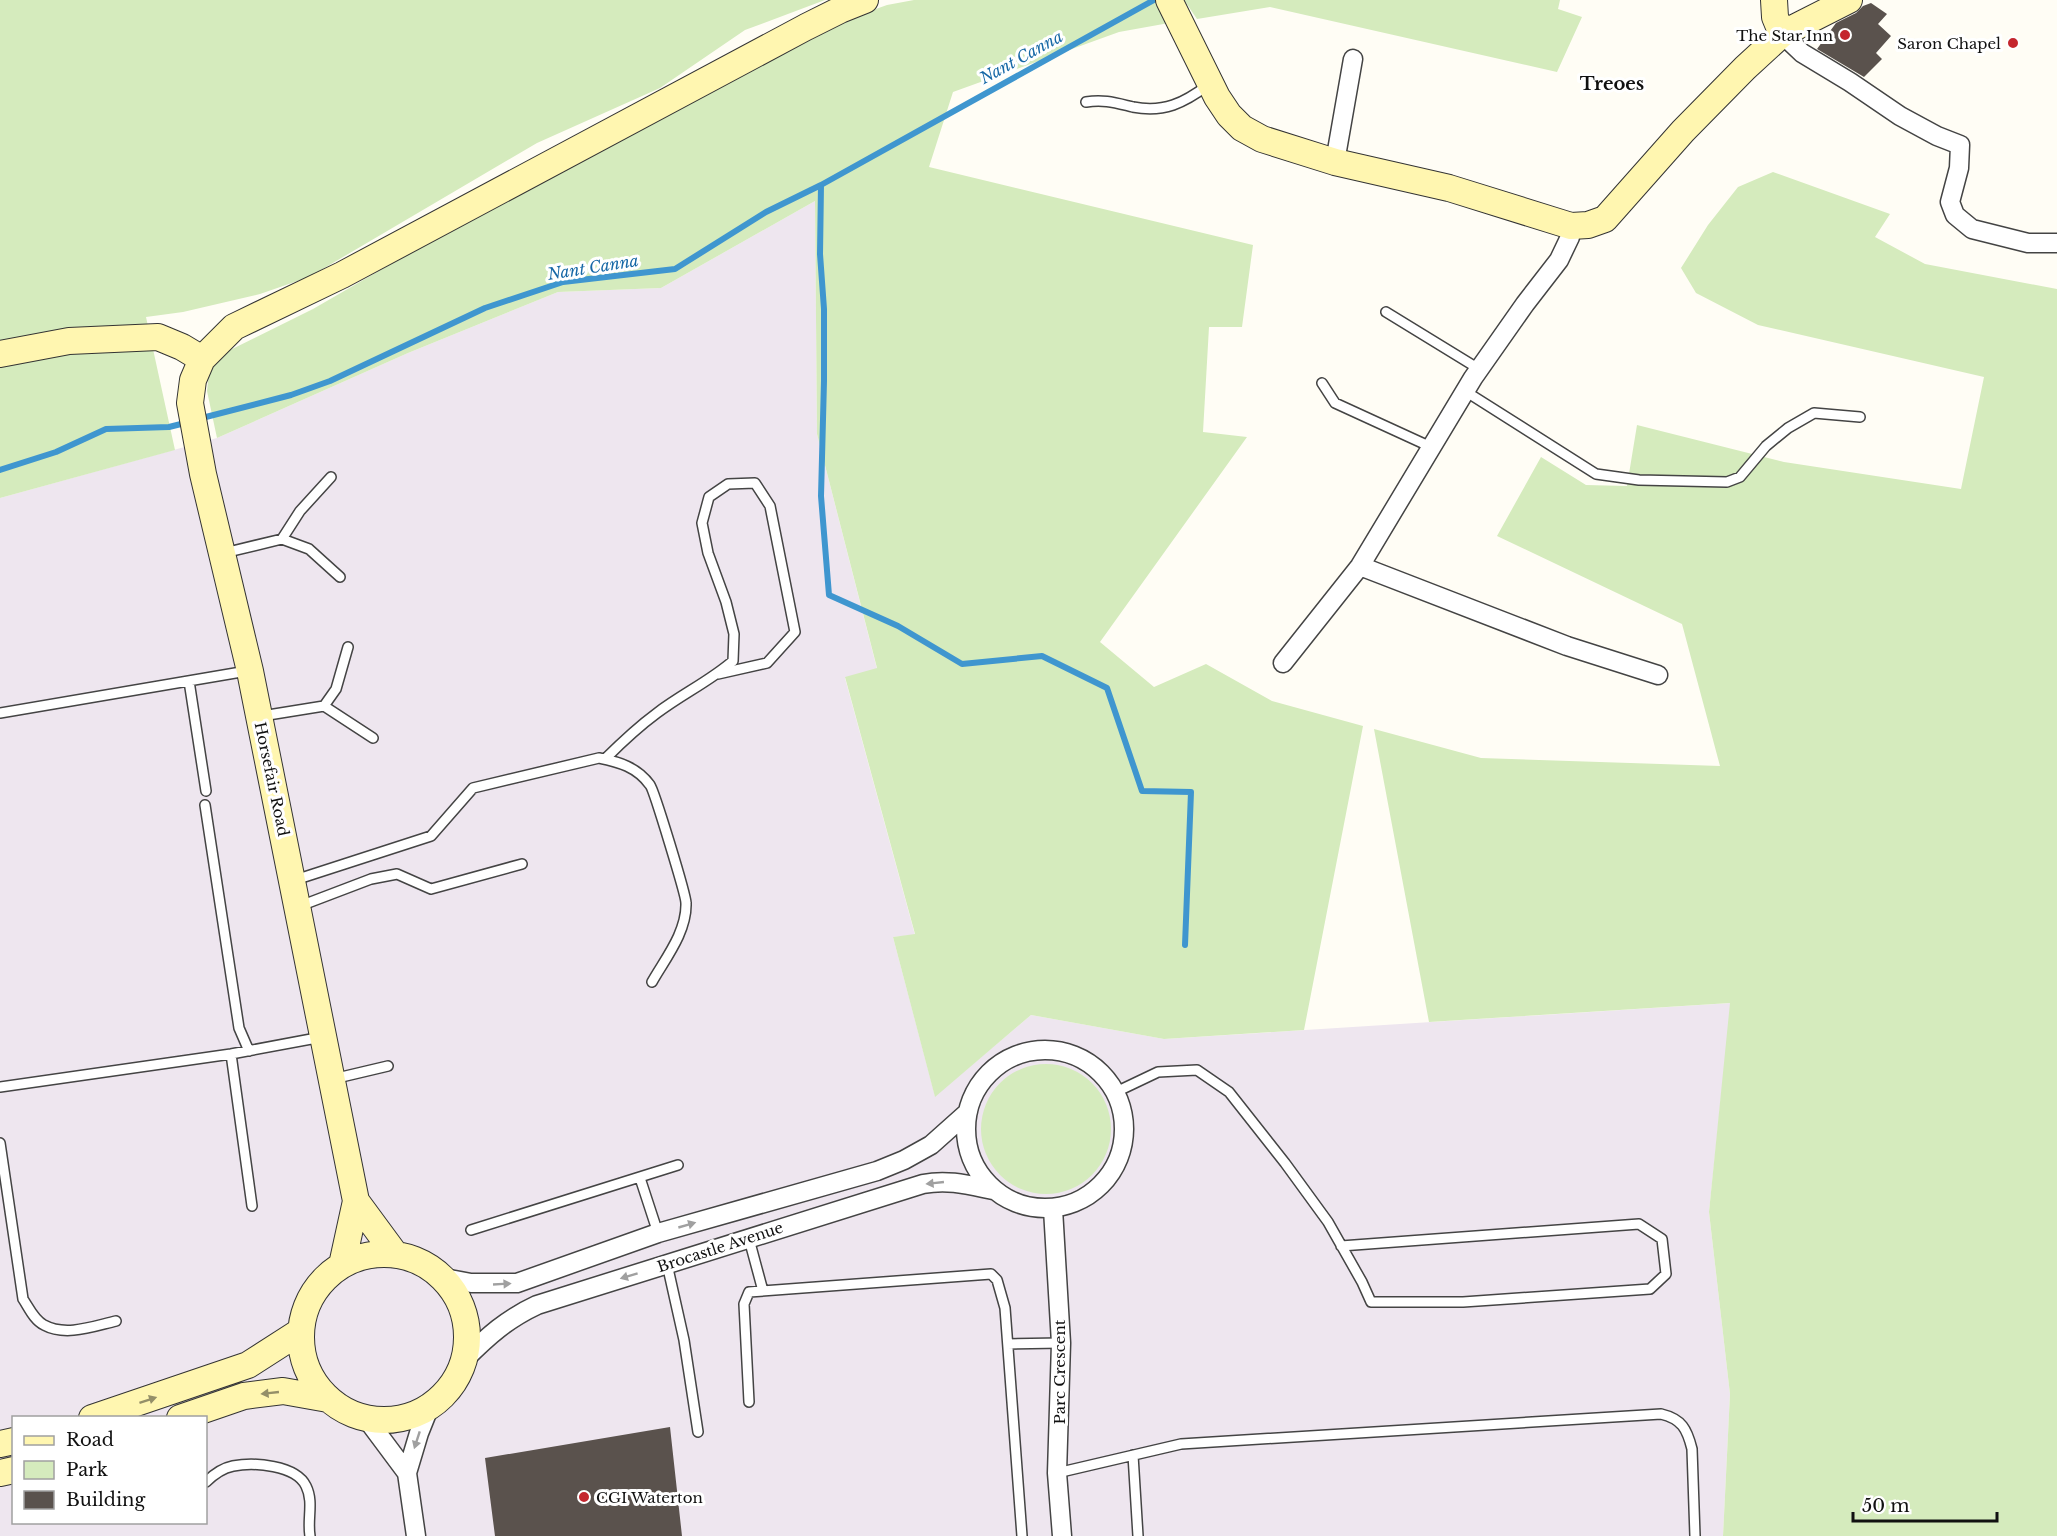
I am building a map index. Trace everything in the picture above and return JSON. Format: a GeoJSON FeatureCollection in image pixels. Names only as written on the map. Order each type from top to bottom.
{"type":"FeatureCollection","features":[{"type":"Feature","properties":{"kind":"street"},"geometry":{"type":"LineString","coordinates":[[0,354],[69,341],[158,338],[182,347],[202,359],[234,327],[342,275],[806,27],[865,0]]}},
{"type":"Feature","properties":{"kind":"street"},"geometry":{"type":"LineString","coordinates":[[1774,0],[1775,17],[1782,34],[1802,53],[1900,116],[1937,136],[1960,144],[1959,168],[1950,202],[1955,215],[1972,229],[2028,243],[2057,243]]}},
{"type":"Feature","properties":{"kind":"street"},"geometry":{"type":"LineString","coordinates":[[1170,1],[1217,97],[1229,115],[1242,128],[1262,139],[1335,162],[1449,188],[1571,226],[1588,225],[1605,219],[1683,131],[1782,34],[1849,0]]}},
{"type":"Feature","properties":{"kind":"street"},"geometry":{"type":"LineString","coordinates":[[1335,162],[1353,59]]}},
{"type":"Feature","properties":{"kind":"street"},"geometry":{"type":"LineString","coordinates":[[1283,663],[1360,566],[1479,369],[1559,261],[1570,237],[1571,226]]}},
{"type":"Feature","properties":{"kind":"street","name":"Horsefair Road"},"geometry":{"type":"LineString","coordinates":[[202,359],[193,380],[190,403],[203,474],[250,671],[356,1202],[342,1265]]}},
{"type":"Feature","properties":{"kind":"street"},"geometry":{"type":"LineString","coordinates":[[1360,566],[1567,646],[1658,675]]}},
{"type":"Feature","properties":{"kind":"street"},"geometry":{"type":"LineString","coordinates":[[1045,1050],[1067,1053],[1086,1061],[1103,1075],[1116,1092],[1123,1113],[1124,1135],[1119,1157],[1109,1177],[1094,1192],[1074,1203],[1053,1209],[1031,1208],[1011,1202],[993,1190],[979,1174],[970,1155],[966,1134],[968,1112],[975,1092],[987,1074],[1004,1061],[1024,1053],[1045,1050]]}},
{"type":"Feature","properties":{"kind":"street","name":"Brocastle Avenue"},"geometry":{"type":"LineString","coordinates":[[444,1278],[471,1283],[517,1283],[658,1233],[877,1171],[904,1160],[931,1144],[968,1112]]}},
{"type":"Feature","properties":{"kind":"street","name":"Brocastle Avenue"},"geometry":{"type":"LineString","coordinates":[[465,1359],[488,1336],[515,1315],[537,1305],[923,1184],[938,1181],[958,1182],[993,1190]]}},
{"type":"Feature","properties":{"kind":"street","name":"Horsefair Road"},"geometry":{"type":"LineString","coordinates":[[356,1202],[395,1254]]}},
{"type":"Feature","properties":{"kind":"street","name":"Parc Crescent"},"geometry":{"type":"LineString","coordinates":[[1053,1209],[1061,1343],[1057,1473],[1062,1536]]}},
{"type":"Feature","properties":{"kind":"street"},"geometry":{"type":"LineString","coordinates":[[395,1254],[422,1262],[444,1278],[457,1296],[465,1316],[468,1338],[465,1359],[457,1378],[445,1395],[429,1408],[409,1417],[387,1420],[366,1418],[346,1411],[328,1399],[312,1379],[303,1356],[301,1331],[305,1311],[313,1293],[326,1277],[342,1265],[367,1255],[395,1254]]}},
{"type":"Feature","properties":{"kind":"street"},"geometry":{"type":"LineString","coordinates":[[98,1416],[248,1365],[301,1331]]}},
{"type":"Feature","properties":{"kind":"street"},"geometry":{"type":"LineString","coordinates":[[186,1416],[244,1396],[283,1391],[328,1399]]}},
{"type":"Feature","properties":{"kind":"street"},"geometry":{"type":"LineString","coordinates":[[416,1536],[407,1473],[429,1408]]}},
{"type":"Feature","properties":{"kind":"street"},"geometry":{"type":"LineString","coordinates":[[366,1418],[407,1473]]}},
{"type":"Feature","properties":{"kind":"lane"},"geometry":{"type":"LineString","coordinates":[[1086,102],[1107,100],[1138,108],[1167,107],[1188,100],[1210,83]]}},
{"type":"Feature","properties":{"kind":"lane"},"geometry":{"type":"LineString","coordinates":[[1386,312],[1479,369]]}},
{"type":"Feature","properties":{"kind":"lane"},"geometry":{"type":"LineString","coordinates":[[1322,382],[1335,403],[1431,447]]}},
{"type":"Feature","properties":{"kind":"lane"},"geometry":{"type":"LineString","coordinates":[[1465,391],[1596,474],[1639,480],[1727,482],[1740,477],[1766,446],[1788,428],[1814,413],[1860,417]]}},
{"type":"Feature","properties":{"kind":"lane"},"geometry":{"type":"LineString","coordinates":[[282,540],[300,511],[331,477]]}},
{"type":"Feature","properties":{"kind":"lane"},"geometry":{"type":"LineString","coordinates":[[605,759],[627,736],[657,712],[718,674],[734,661],[734,634],[708,553],[702,523],[709,497],[728,484],[755,483],[770,506],[795,632],[767,663],[718,674]]}},
{"type":"Feature","properties":{"kind":"lane"},"geometry":{"type":"LineString","coordinates":[[222,554],[282,540],[309,549],[340,577]]}},
{"type":"Feature","properties":{"kind":"lane"},"geometry":{"type":"LineString","coordinates":[[324,706],[336,689],[348,647]]}},
{"type":"Feature","properties":{"kind":"lane"},"geometry":{"type":"LineString","coordinates":[[0,713],[250,671]]}},
{"type":"Feature","properties":{"kind":"lane"},"geometry":{"type":"LineString","coordinates":[[189,681],[206,791]]}},
{"type":"Feature","properties":{"kind":"lane"},"geometry":{"type":"LineString","coordinates":[[259,717],[324,706],[373,738]]}},
{"type":"Feature","properties":{"kind":"lane"},"geometry":{"type":"LineString","coordinates":[[293,880],[431,836],[473,788],[599,758],[618,762],[635,770],[652,786],[686,903],[682,930],[652,982]]}},
{"type":"Feature","properties":{"kind":"lane"},"geometry":{"type":"LineString","coordinates":[[205,805],[239,1028],[249,1051]]}},
{"type":"Feature","properties":{"kind":"lane"},"geometry":{"type":"LineString","coordinates":[[298,906],[371,879],[397,874],[431,889],[522,864]]}},
{"type":"Feature","properties":{"kind":"lane"},"geometry":{"type":"LineString","coordinates":[[0,1088],[231,1054],[324,1037]]}},
{"type":"Feature","properties":{"kind":"lane"},"geometry":{"type":"LineString","coordinates":[[231,1054],[252,1206]]}},
{"type":"Feature","properties":{"kind":"lane"},"geometry":{"type":"LineString","coordinates":[[333,1079],[388,1066]]}},
{"type":"Feature","properties":{"kind":"lane"},"geometry":{"type":"LineString","coordinates":[[1116,1092],[1158,1072],[1197,1070],[1229,1092],[1328,1222],[1371,1302],[1463,1302],[1650,1289],[1666,1274],[1662,1239],[1639,1224],[1341,1246]]}},
{"type":"Feature","properties":{"kind":"lane"},"geometry":{"type":"LineString","coordinates":[[0,1143],[23,1299],[33,1316],[44,1325],[58,1330],[74,1330],[116,1321]]}},
{"type":"Feature","properties":{"kind":"lane"},"geometry":{"type":"LineString","coordinates":[[471,1230],[678,1165]]}},
{"type":"Feature","properties":{"kind":"lane"},"geometry":{"type":"LineString","coordinates":[[640,1178],[658,1233]]}},
{"type":"Feature","properties":{"kind":"lane"},"geometry":{"type":"LineString","coordinates":[[749,1239],[763,1291]]}},
{"type":"Feature","properties":{"kind":"lane"},"geometry":{"type":"LineString","coordinates":[[667,1264],[684,1340],[698,1432]]}},
{"type":"Feature","properties":{"kind":"lane"},"geometry":{"type":"LineString","coordinates":[[749,1402],[744,1304],[749,1292],[991,1274],[997,1280],[1005,1308],[1022,1536]]}},
{"type":"Feature","properties":{"kind":"lane"},"geometry":{"type":"LineString","coordinates":[[1008,1344],[1061,1343]]}},
{"type":"Feature","properties":{"kind":"lane"},"geometry":{"type":"LineString","coordinates":[[1057,1473],[1181,1444],[1661,1414],[1674,1417],[1689,1436],[1692,1449],[1695,1536]]}},
{"type":"Feature","properties":{"kind":"lane"},"geometry":{"type":"LineString","coordinates":[[1132,1455],[1138,1536]]}},
{"type":"Feature","properties":{"kind":"lane"},"geometry":{"type":"LineString","coordinates":[[207,1481],[232,1466],[253,1465],[284,1468],[305,1483],[311,1500],[308,1525],[310,1536]]}},
{"type":"Feature","properties":{"kind":"shaded area"},"geometry":{"type":"Polygon","coordinates":[[[815,201],[817,434],[877,669],[845,678],[915,935],[893,937],[935,1096],[1031,1015],[1164,1039],[1731,1003],[1709,1212],[1730,1394],[1723,1536],[0,1536],[0,498],[217,438],[408,353],[558,292],[661,288],[815,201]]]}},
{"type":"Feature","properties":{"kind":"green space"},"geometry":{"type":"Polygon","coordinates":[[[0,0],[825,0],[745,30],[660,88],[537,143],[309,277],[260,294],[183,312],[146,317],[175,450],[0,498],[0,0]]]}},
{"type":"Feature","properties":{"kind":"green space"},"geometry":{"type":"Polygon","coordinates":[[[914,0],[1155,0],[1169,23],[1119,32],[953,92],[929,167],[1253,245],[1242,327],[1209,327],[1203,432],[1247,437],[1100,642],[1154,687],[1206,664],[1272,701],[1363,726],[1304,1030],[1164,1039],[1031,1015],[935,1097],[893,937],[915,934],[845,677],[877,668],[817,434],[815,201],[661,288],[558,292],[408,353],[217,438],[207,391],[209,372],[218,356],[313,309],[474,216],[834,24],[887,5],[914,0]]]}},
{"type":"Feature","properties":{"kind":"green space"},"geometry":{"type":"Polygon","coordinates":[[[1184,0],[1560,0],[1558,9],[1582,17],[1557,72],[1270,7],[1197,19],[1184,0]]]}},
{"type":"Feature","properties":{"kind":"green space"},"geometry":{"type":"Polygon","coordinates":[[[1773,172],[1890,214],[1875,237],[1925,264],[2057,289],[2057,1536],[1723,1536],[1730,1394],[1709,1212],[1730,1003],[1429,1022],[1374,729],[1481,758],[1720,766],[1682,624],[1497,536],[1541,457],[1586,485],[1627,486],[1637,425],[1784,462],[1961,489],[1984,377],[1758,325],[1696,293],[1681,268],[1708,225],[1738,187],[1773,172]]]}},
{"type":"Feature","properties":{"kind":"green space"},"geometry":{"type":"Polygon","coordinates":[[[1046,1064],[1071,1069],[1092,1083],[1106,1104],[1111,1129],[1106,1154],[1092,1175],[1071,1189],[1046,1194],[1021,1189],[1000,1175],[986,1154],[981,1129],[986,1104],[1000,1083],[1021,1069],[1046,1064]]]}},
{"type":"Feature","properties":{"kind":"building"},"geometry":{"type":"Polygon","coordinates":[[[1871,3],[1887,14],[1878,24],[1891,36],[1876,53],[1882,59],[1864,77],[1817,49],[1836,23],[1871,3]]]}},
{"type":"Feature","properties":{"kind":"building","name":"CGI Waterton"},"geometry":{"type":"Polygon","coordinates":[[[670,1427],[682,1536],[495,1536],[485,1458],[670,1427]]]}},
{"type":"Feature","properties":{"kind":"waterway","name":"Nant Canna"},"geometry":{"type":"LineString","coordinates":[[198,419],[291,395],[330,381],[485,308],[563,282],[675,269],[766,212],[821,185],[1154,0]]}},
{"type":"Feature","properties":{"kind":"waterway"},"geometry":{"type":"LineString","coordinates":[[821,185],[820,254],[824,309],[821,496],[829,595],[898,626],[962,664],[1042,656],[1107,688],[1142,791],[1191,792],[1185,945]]}},
{"type":"Feature","properties":{"kind":"waterway","name":"Nant Canna"},"geometry":{"type":"LineString","coordinates":[[0,470],[56,452],[106,429],[169,427],[189,422]]}},
{"type":"Feature","properties":{"kind":"place","name":"The Star Inn"},"geometry":{"type":"Point","coordinates":[1845,35]}},
{"type":"Feature","properties":{"kind":"place","name":"Saron Chapel"},"geometry":{"type":"Point","coordinates":[2013,43]}},
{"type":"Feature","properties":{"kind":"place","name":"CGI Waterton"},"geometry":{"type":"Point","coordinates":[584,1497]}},
{"type":"Feature","properties":{"kind":"district","name":"Treoes"},"geometry":{"type":"Point","coordinates":[1612,84]}}]}
